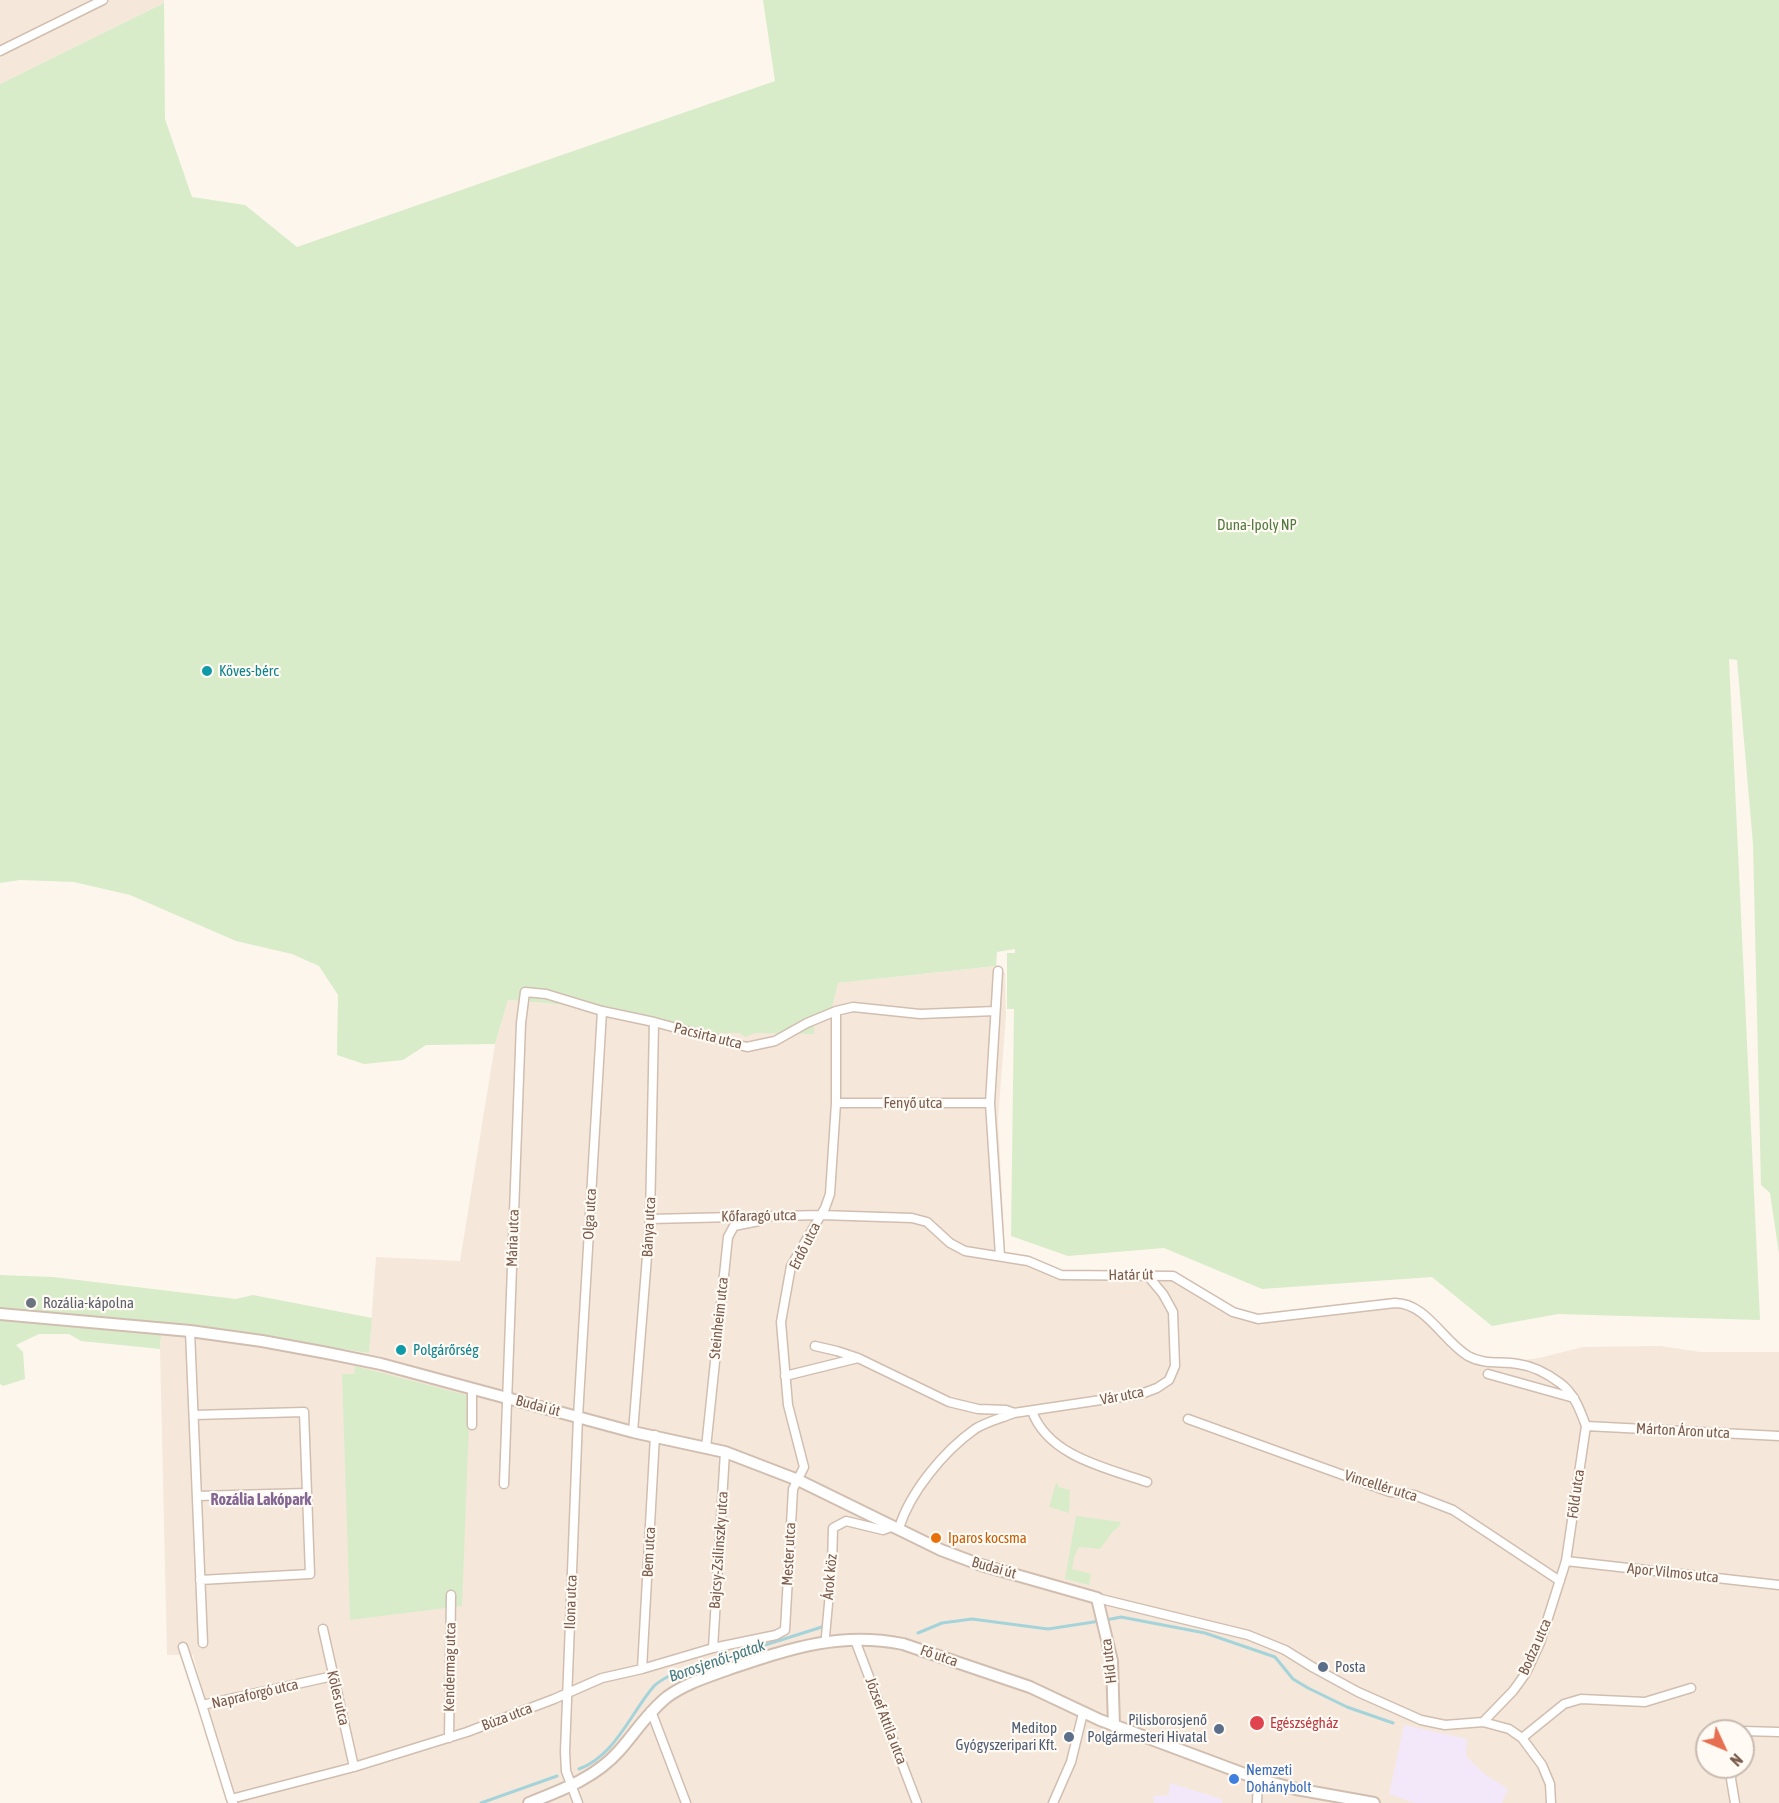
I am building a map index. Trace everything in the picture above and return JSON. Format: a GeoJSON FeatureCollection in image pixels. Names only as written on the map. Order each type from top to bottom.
{"type":"FeatureCollection","features":[{"type":"Feature","properties":{"kind":"street"},"geometry":{"type":"LineString","coordinates":[[0,51],[103,0]]}},
{"type":"Feature","properties":{"kind":"street"},"geometry":{"type":"LineString","coordinates":[[998,971],[990,1103],[1000,1256]]}},
{"type":"Feature","properties":{"kind":"street","name":"Pacsirta utca"},"geometry":{"type":"LineString","coordinates":[[525,992],[546,994],[602,1011],[654,1022],[747,1047],[776,1041],[807,1023],[836,1011],[853,1008],[920,1014],[995,1011]]}},
{"type":"Feature","properties":{"kind":"street","name":"Mária utca"},"geometry":{"type":"LineString","coordinates":[[504,1484],[521,1023],[525,992]]}},
{"type":"Feature","properties":{"kind":"street","name":"Olga utca"},"geometry":{"type":"LineString","coordinates":[[578,1417],[602,1011]]}},
{"type":"Feature","properties":{"kind":"street","name":"Erdő utca"},"geometry":{"type":"LineString","coordinates":[[798,1480],[804,1467],[788,1405],[782,1322],[791,1266],[821,1215],[831,1191],[836,1103],[836,1011]]}},
{"type":"Feature","properties":{"kind":"street","name":"Bánya utca"},"geometry":{"type":"LineString","coordinates":[[633,1432],[650,1219],[654,1022]]}},
{"type":"Feature","properties":{"kind":"street","name":"Fenyő utca"},"geometry":{"type":"LineString","coordinates":[[836,1103],[990,1103]]}},
{"type":"Feature","properties":{"kind":"street","name":"Kőfaragó utca"},"geometry":{"type":"LineString","coordinates":[[650,1219],[821,1215],[915,1218],[931,1225],[957,1248],[1000,1256]]}},
{"type":"Feature","properties":{"kind":"street","name":"Steinheim utca"},"geometry":{"type":"LineString","coordinates":[[706,1448],[728,1237],[734,1226],[761,1221],[770,1216]]}},
{"type":"Feature","properties":{"kind":"street","name":"Határ út"},"geometry":{"type":"LineString","coordinates":[[1000,1256],[1028,1261],[1065,1276],[1175,1276],[1233,1312],[1258,1319],[1395,1303],[1406,1304],[1418,1310],[1453,1344],[1469,1356],[1484,1361],[1518,1364],[1545,1373],[1563,1385],[1575,1398]]}},
{"type":"Feature","properties":{"kind":"street","name":"Vár utca"},"geometry":{"type":"LineString","coordinates":[[815,1346],[858,1358],[949,1402],[978,1409],[1006,1410],[1014,1413],[1141,1394],[1169,1380],[1175,1366],[1173,1312],[1163,1293],[1148,1276]]}},
{"type":"Feature","properties":{"kind":"street","name":"Budai út"},"geometry":{"type":"LineString","coordinates":[[0,1314],[190,1331],[273,1342],[395,1368],[633,1432],[656,1435],[725,1452],[798,1480],[941,1550],[981,1564],[1097,1598],[1248,1635],[1285,1650],[1358,1692],[1421,1720],[1445,1725],[1484,1722],[1509,1729],[1522,1738],[1542,1765],[1550,1784],[1551,1803]]}},
{"type":"Feature","properties":{"kind":"street"},"geometry":{"type":"LineString","coordinates":[[190,1331],[203,1643]]}},
{"type":"Feature","properties":{"kind":"street"},"geometry":{"type":"LineString","coordinates":[[785,1376],[858,1358]]}},
{"type":"Feature","properties":{"kind":"street"},"geometry":{"type":"LineString","coordinates":[[1488,1374],[1575,1398],[1587,1426]]}},
{"type":"Feature","properties":{"kind":"street"},"geometry":{"type":"LineString","coordinates":[[472,1388],[472,1425]]}},
{"type":"Feature","properties":{"kind":"street"},"geometry":{"type":"LineString","coordinates":[[1032,1411],[1036,1424],[1066,1452],[1082,1460],[1148,1482]]}},
{"type":"Feature","properties":{"kind":"street"},"geometry":{"type":"LineString","coordinates":[[194,1415],[304,1412],[310,1574],[200,1580]]}},
{"type":"Feature","properties":{"kind":"street"},"geometry":{"type":"LineString","coordinates":[[897,1527],[914,1494],[939,1462],[976,1428],[1014,1413]]}},
{"type":"Feature","properties":{"kind":"street","name":"Ilona utca"},"geometry":{"type":"LineString","coordinates":[[578,1417],[565,1752],[566,1771],[578,1803]]}},
{"type":"Feature","properties":{"kind":"street","name":"Vincellér utca"},"geometry":{"type":"LineString","coordinates":[[1188,1419],[1390,1492],[1414,1496],[1453,1510],[1560,1581]]}},
{"type":"Feature","properties":{"kind":"street","name":"Márton Áron utca"},"geometry":{"type":"LineString","coordinates":[[1587,1426],[1779,1436]]}},
{"type":"Feature","properties":{"kind":"street","name":"Föld utca"},"geometry":{"type":"LineString","coordinates":[[1566,1561],[1587,1426]]}},
{"type":"Feature","properties":{"kind":"street","name":"Bem utca"},"geometry":{"type":"LineString","coordinates":[[642,1669],[656,1435]]}},
{"type":"Feature","properties":{"kind":"street","name":"Bajcsy-Zsilinszky utca"},"geometry":{"type":"LineString","coordinates":[[713,1648],[725,1452]]}},
{"type":"Feature","properties":{"kind":"street","name":"Mester utca"},"geometry":{"type":"LineString","coordinates":[[785,1630],[793,1489],[798,1480]]}},
{"type":"Feature","properties":{"kind":"street"},"geometry":{"type":"LineString","coordinates":[[197,1496],[307,1493]]}},
{"type":"Feature","properties":{"kind":"street","name":"Árok köz"},"geometry":{"type":"LineString","coordinates":[[825,1642],[833,1528],[846,1521],[883,1530],[897,1527]]}},
{"type":"Feature","properties":{"kind":"street","name":"Bodza utca"},"geometry":{"type":"LineString","coordinates":[[1484,1722],[1513,1691],[1526,1673],[1540,1643],[1566,1561]]}},
{"type":"Feature","properties":{"kind":"street","name":"Apor Vilmos utca"},"geometry":{"type":"LineString","coordinates":[[1566,1561],[1779,1585]]}},
{"type":"Feature","properties":{"kind":"street","name":"Kendermag utca"},"geometry":{"type":"LineString","coordinates":[[449,1738],[451,1595]]}},
{"type":"Feature","properties":{"kind":"street","name":"Híd utca"},"geometry":{"type":"LineString","coordinates":[[1097,1598],[1112,1661],[1114,1726]]}},
{"type":"Feature","properties":{"kind":"street","name":"Köles utca"},"geometry":{"type":"LineString","coordinates":[[323,1629],[354,1767]]}},
{"type":"Feature","properties":{"kind":"street","name":"Búza utca"},"geometry":{"type":"LineString","coordinates":[[232,1801],[449,1738],[554,1699],[602,1678],[713,1648],[776,1635],[785,1630]]}},
{"type":"Feature","properties":{"kind":"street","name":"Fő utca"},"geometry":{"type":"LineString","coordinates":[[530,1803],[572,1787],[603,1766],[619,1751],[651,1711],[669,1696],[691,1683],[791,1648],[855,1640],[889,1641],[903,1644],[1030,1687],[1114,1726],[1258,1779],[1296,1789],[1374,1803]]}},
{"type":"Feature","properties":{"kind":"street","name":"József Attila utca"},"geometry":{"type":"LineString","coordinates":[[855,1640],[917,1803]]}},
{"type":"Feature","properties":{"kind":"street","name":"Napraforgó utca"},"geometry":{"type":"LineString","coordinates":[[183,1647],[202,1705],[333,1676]]}},
{"type":"Feature","properties":{"kind":"street"},"geometry":{"type":"LineString","coordinates":[[1522,1738],[1564,1704],[1581,1699],[1645,1702],[1691,1688]]}},
{"type":"Feature","properties":{"kind":"street"},"geometry":{"type":"LineString","coordinates":[[202,1705],[232,1801]]}},
{"type":"Feature","properties":{"kind":"street"},"geometry":{"type":"LineString","coordinates":[[651,1711],[686,1803]]}},
{"type":"Feature","properties":{"kind":"street"},"geometry":{"type":"LineString","coordinates":[[1053,1803],[1071,1762],[1083,1713]]}},
{"type":"Feature","properties":{"kind":"street"},"geometry":{"type":"LineString","coordinates":[[1755,1731],[1779,1732]]}},
{"type":"Feature","properties":{"kind":"street"},"geometry":{"type":"LineString","coordinates":[[1257,1803],[1258,1779]]}},
{"type":"Feature","properties":{"kind":"street"},"geometry":{"type":"LineString","coordinates":[[1731,1779],[1735,1803]]}},
{"type":"Feature","properties":{"kind":"shaded area"},"geometry":{"type":"Polygon","coordinates":[[[0,0],[164,0],[164,3],[0,84],[0,0]]]}},
{"type":"Feature","properties":{"kind":"shaded area"},"geometry":{"type":"Polygon","coordinates":[[[996,966],[1005,973],[1006,1015],[998,1120],[1005,1253],[1048,1265],[1070,1274],[1101,1275],[1162,1271],[1174,1273],[1230,1307],[1252,1316],[1400,1300],[1480,1358],[1509,1362],[1539,1358],[1583,1347],[1660,1346],[1701,1352],[1779,1352],[1779,1803],[233,1803],[193,1655],[167,1655],[160,1349],[162,1323],[369,1353],[376,1257],[460,1261],[495,1044],[508,1000],[722,1018],[838,983],[996,966]]]}},
{"type":"Feature","properties":{"kind":"shaded area"},"geometry":{"type":"Polygon","coordinates":[[[1404,1725],[1467,1739],[1466,1756],[1483,1773],[1508,1789],[1502,1803],[1415,1803],[1389,1794],[1404,1725]]]}},
{"type":"Feature","properties":{"kind":"shaded area"},"geometry":{"type":"Polygon","coordinates":[[[1170,1783],[1222,1799],[1222,1803],[1154,1803],[1153,1796],[1169,1795],[1170,1783]]]}},
{"type":"Feature","properties":{"kind":"green space","name":"Duna-Ipoly NP"},"geometry":{"type":"Polygon","coordinates":[[[763,0],[1779,0],[1779,1254],[1770,1193],[1761,1185],[1753,844],[1737,660],[1729,659],[1760,1320],[1558,1314],[1492,1326],[1432,1277],[1262,1289],[1164,1248],[1068,1256],[1011,1236],[1014,1009],[1007,1009],[1007,953],[1015,953],[1015,949],[997,952],[996,966],[838,983],[830,1015],[814,1017],[814,1034],[755,1033],[745,1037],[740,1033],[706,1033],[591,1007],[508,1000],[495,1044],[426,1045],[403,1060],[364,1064],[337,1055],[338,995],[319,966],[292,954],[236,941],[130,895],[74,882],[20,880],[0,883],[0,84],[164,3],[165,119],[192,197],[245,205],[297,247],[775,81],[763,0]]]}},
{"type":"Feature","properties":{"kind":"green space"},"geometry":{"type":"Polygon","coordinates":[[[0,1275],[53,1277],[236,1299],[253,1295],[372,1318],[369,1353],[162,1323],[160,1349],[81,1341],[69,1334],[39,1334],[16,1345],[23,1352],[25,1379],[3,1386],[0,1384],[0,1275]]]}},
{"type":"Feature","properties":{"kind":"green space"},"geometry":{"type":"Polygon","coordinates":[[[355,1366],[470,1396],[462,1606],[350,1620],[342,1374],[354,1374],[355,1366]]]}},
{"type":"Feature","properties":{"kind":"green space"},"geometry":{"type":"Polygon","coordinates":[[[1056,1483],[1058,1487],[1070,1490],[1069,1513],[1049,1507],[1056,1483]]]}},
{"type":"Feature","properties":{"kind":"green space"},"geometry":{"type":"Polygon","coordinates":[[[1076,1516],[1121,1522],[1100,1549],[1079,1547],[1072,1569],[1091,1574],[1089,1585],[1065,1579],[1076,1516]]]}},
{"type":"Feature","properties":{"kind":"waterway","name":"Borosjenői-patak"},"geometry":{"type":"LineString","coordinates":[[1106,1620],[1121,1617],[1205,1633],[1275,1657],[1293,1679],[1308,1688],[1347,1707],[1393,1723]]}},
{"type":"Feature","properties":{"kind":"waterway","name":"Borosjenői-patak"},"geometry":{"type":"LineString","coordinates":[[918,1633],[942,1623],[972,1619],[1048,1629],[1100,1621]]}},
{"type":"Feature","properties":{"kind":"waterway","name":"Borosjenői-patak"},"geometry":{"type":"LineString","coordinates":[[579,1769],[592,1763],[603,1754],[621,1733],[645,1697],[663,1679],[822,1627]]}},
{"type":"Feature","properties":{"kind":"waterway","name":"Borosjenői-patak"},"geometry":{"type":"LineString","coordinates":[[481,1803],[557,1776]]}},
{"type":"Feature","properties":{"kind":"place","name":"Köves-bérc"},"geometry":{"type":"Point","coordinates":[207,671]}},
{"type":"Feature","properties":{"kind":"place","name":"Rozália-kápolna"},"geometry":{"type":"Point","coordinates":[31,1303]}},
{"type":"Feature","properties":{"kind":"place","name":"Polgárőrség"},"geometry":{"type":"Point","coordinates":[401,1350]}},
{"type":"Feature","properties":{"kind":"place","name":"Iparos kocsma"},"geometry":{"type":"Point","coordinates":[936,1538]}},
{"type":"Feature","properties":{"kind":"place","name":"Posta"},"geometry":{"type":"Point","coordinates":[1323,1667]}},
{"type":"Feature","properties":{"kind":"place","name":"Egészségház"},"geometry":{"type":"Point","coordinates":[1257,1723]}},
{"type":"Feature","properties":{"kind":"place","name":"Pilisborosjenő Polgármesteri Hivatal"},"geometry":{"type":"Point","coordinates":[1219,1729]}},
{"type":"Feature","properties":{"kind":"place","name":"Meditop Gyógyszeripari Kft."},"geometry":{"type":"Point","coordinates":[1069,1737]}},
{"type":"Feature","properties":{"kind":"place","name":"Nemzeti Dohánybolt"},"geometry":{"type":"Point","coordinates":[1234,1779]}},
{"type":"Feature","properties":{"kind":"district","name":"Rozália Lakópark"},"geometry":{"type":"Point","coordinates":[261,1500]}}]}
